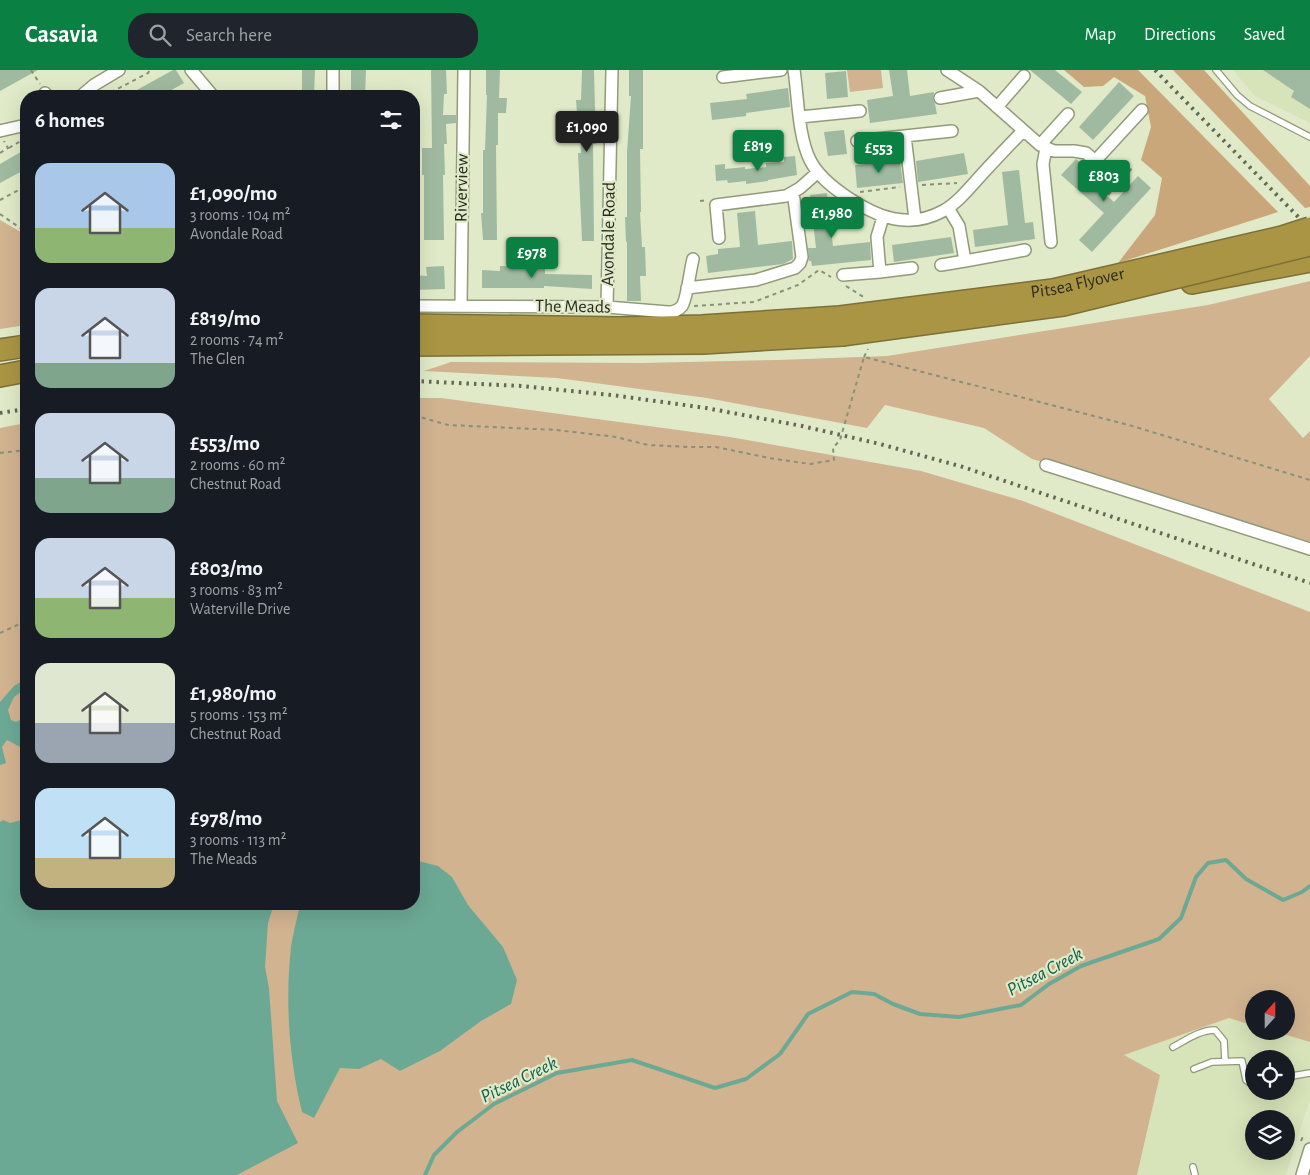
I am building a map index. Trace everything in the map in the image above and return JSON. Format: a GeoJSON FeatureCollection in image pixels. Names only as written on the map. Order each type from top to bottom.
{"type":"FeatureCollection","features":[{"type":"Feature","properties":{"kind":"highway"},"geometry":{"type":"LineString","coordinates":[[1191,258],[1310,213]]}},
{"type":"Feature","properties":{"kind":"highway","name":"Pitsea Flyover"},"geometry":{"type":"LineString","coordinates":[[841,326],[1053,290],[1282,237],[1310,228]]}},
{"type":"Feature","properties":{"kind":"highway","name":"Pitsea Flyover"},"geometry":{"type":"LineString","coordinates":[[841,326],[1063,305],[1310,245]]}},
{"type":"Feature","properties":{"kind":"highway"},"geometry":{"type":"LineString","coordinates":[[1063,305],[1310,261]]}},
{"type":"Feature","properties":{"kind":"highway"},"geometry":{"type":"LineString","coordinates":[[420,325],[841,326]]}},
{"type":"Feature","properties":{"kind":"highway"},"geometry":{"type":"LineString","coordinates":[[420,345],[703,343],[841,326]]}},
{"type":"Feature","properties":{"kind":"highway"},"geometry":{"type":"LineString","coordinates":[[0,350],[20,347]]}},
{"type":"Feature","properties":{"kind":"highway"},"geometry":{"type":"LineString","coordinates":[[0,376],[20,372]]}},
{"type":"Feature","properties":{"kind":"street"},"geometry":{"type":"LineString","coordinates":[[88,90],[119,70]]}},
{"type":"Feature","properties":{"kind":"street"},"geometry":{"type":"LineString","coordinates":[[191,70],[208,90]]}},
{"type":"Feature","properties":{"kind":"street"},"geometry":{"type":"LineString","coordinates":[[332,90],[333,70]]}},
{"type":"Feature","properties":{"kind":"street","name":"Riverview"},"geometry":{"type":"LineString","coordinates":[[460,306],[464,70]]}},
{"type":"Feature","properties":{"kind":"street","name":"Avondale Road"},"geometry":{"type":"LineString","coordinates":[[608,308],[612,70]]}},
{"type":"Feature","properties":{"kind":"street"},"geometry":{"type":"LineString","coordinates":[[723,77],[781,70]]}},
{"type":"Feature","properties":{"kind":"street"},"geometry":{"type":"LineString","coordinates":[[794,70],[806,151],[818,172],[826,181],[842,193],[872,213],[882,217],[899,220],[915,219],[937,214],[948,208],[960,199],[1023,131]]}},
{"type":"Feature","properties":{"kind":"street"},"geometry":{"type":"LineString","coordinates":[[947,70],[979,91],[1043,147],[1054,151],[1080,151],[1096,160],[1117,179]]}},
{"type":"Feature","properties":{"kind":"street"},"geometry":{"type":"LineString","coordinates":[[997,107],[1024,76]]}},
{"type":"Feature","properties":{"kind":"street"},"geometry":{"type":"LineString","coordinates":[[940,98],[979,91]]}},
{"type":"Feature","properties":{"kind":"street"},"geometry":{"type":"LineString","coordinates":[[1096,160],[1142,110]]}},
{"type":"Feature","properties":{"kind":"street"},"geometry":{"type":"LineString","coordinates":[[800,117],[860,111]]}},
{"type":"Feature","properties":{"kind":"street"},"geometry":{"type":"LineString","coordinates":[[1051,242],[1043,147],[1068,114]]}},
{"type":"Feature","properties":{"kind":"street"},"geometry":{"type":"LineString","coordinates":[[2,136],[20,127]]}},
{"type":"Feature","properties":{"kind":"street"},"geometry":{"type":"LineString","coordinates":[[857,141],[952,131]]}},
{"type":"Feature","properties":{"kind":"street"},"geometry":{"type":"LineString","coordinates":[[905,136],[915,219]]}},
{"type":"Feature","properties":{"kind":"street"},"geometry":{"type":"LineString","coordinates":[[719,238],[716,205],[786,196],[800,188],[818,172]]}},
{"type":"Feature","properties":{"kind":"street"},"geometry":{"type":"LineString","coordinates":[[686,288],[756,280],[795,268],[800,263],[802,257],[794,199]]}},
{"type":"Feature","properties":{"kind":"street"},"geometry":{"type":"LineString","coordinates":[[948,208],[959,226],[966,261]]}},
{"type":"Feature","properties":{"kind":"street"},"geometry":{"type":"LineString","coordinates":[[880,272],[877,237],[882,217]]}},
{"type":"Feature","properties":{"kind":"street"},"geometry":{"type":"LineString","coordinates":[[941,265],[1025,250]]}},
{"type":"Feature","properties":{"kind":"street"},"geometry":{"type":"LineString","coordinates":[[681,308],[693,259]]}},
{"type":"Feature","properties":{"kind":"street"},"geometry":{"type":"LineString","coordinates":[[840,279],[912,268]]}},
{"type":"Feature","properties":{"kind":"street","name":"The Meads"},"geometry":{"type":"LineString","coordinates":[[420,306],[608,308],[668,312],[681,308]]}},
{"type":"Feature","properties":{"kind":"street"},"geometry":{"type":"LineString","coordinates":[[1046,465],[1310,549]]}},
{"type":"Feature","properties":{"kind":"street"},"geometry":{"type":"LineString","coordinates":[[1302,1175],[1310,1149]]}},
{"type":"Feature","properties":{"kind":"lane"},"geometry":{"type":"LineString","coordinates":[[1216,70],[1236,95],[1250,106],[1310,137]]}},
{"type":"Feature","properties":{"kind":"lane"},"geometry":{"type":"LineString","coordinates":[[1173,1047],[1194,1035],[1215,1030],[1224,1041],[1225,1061]]}},
{"type":"Feature","properties":{"kind":"lane"},"geometry":{"type":"LineString","coordinates":[[1194,1069],[1212,1062],[1242,1061],[1245,1075]]}},
{"type":"Feature","properties":{"kind":"lane"},"geometry":{"type":"LineString","coordinates":[[1295,1076],[1310,1073]]}},
{"type":"Feature","properties":{"kind":"lane"},"geometry":{"type":"LineString","coordinates":[[1193,1167],[1195,1175]]}},
{"type":"Feature","properties":{"kind":"path"},"geometry":{"type":"LineString","coordinates":[[31,70],[43,90]]}},
{"type":"Feature","properties":{"kind":"path"},"geometry":{"type":"LineString","coordinates":[[115,90],[148,73],[150,70]]}},
{"type":"Feature","properties":{"kind":"path"},"geometry":{"type":"LineString","coordinates":[[2,136],[8,148]]}},
{"type":"Feature","properties":{"kind":"path"},"geometry":{"type":"LineString","coordinates":[[0,152],[20,141]]}},
{"type":"Feature","properties":{"kind":"path"},"geometry":{"type":"LineString","coordinates":[[1103,201],[1117,179],[1132,168]]}},
{"type":"Feature","properties":{"kind":"path"},"geometry":{"type":"LineString","coordinates":[[853,193],[911,185],[957,183]]}},
{"type":"Feature","properties":{"kind":"path"},"geometry":{"type":"LineString","coordinates":[[0,200],[20,189]]}},
{"type":"Feature","properties":{"kind":"path"},"geometry":{"type":"LineString","coordinates":[[700,201],[709,200]]}},
{"type":"Feature","properties":{"kind":"path"},"geometry":{"type":"LineString","coordinates":[[1,216],[20,228]]}},
{"type":"Feature","properties":{"kind":"path"},"geometry":{"type":"LineString","coordinates":[[681,308],[754,302],[798,285],[819,270],[840,279],[866,298]]}},
{"type":"Feature","properties":{"kind":"path"},"geometry":{"type":"LineString","coordinates":[[420,417],[448,425],[556,430],[616,437],[648,445],[716,446],[769,458],[810,464],[834,460],[833,448],[840,440],[864,357],[870,343]]}},
{"type":"Feature","properties":{"kind":"path"},"geometry":{"type":"LineString","coordinates":[[864,357],[1129,425],[1310,480]]}},
{"type":"Feature","properties":{"kind":"path"},"geometry":{"type":"LineString","coordinates":[[0,453],[20,451]]}},
{"type":"Feature","properties":{"kind":"path"},"geometry":{"type":"LineString","coordinates":[[0,633],[20,624]]}},
{"type":"Feature","properties":{"kind":"shaded area"},"geometry":{"type":"Polygon","coordinates":[[[847,70],[881,70],[883,88],[850,92],[847,70]]]}},
{"type":"Feature","properties":{"kind":"shaded area"},"geometry":{"type":"Polygon","coordinates":[[[1064,70],[1138,70],[1278,212],[1118,263],[1155,215],[1162,178],[1141,160],[1151,127],[1145,96],[1114,77],[1103,86],[1084,87],[1064,70]]]}},
{"type":"Feature","properties":{"kind":"shaded area"},"geometry":{"type":"Polygon","coordinates":[[[1173,70],[1204,70],[1310,186],[1310,207],[1305,208],[1173,70]]]}},
{"type":"Feature","properties":{"kind":"shaded area"},"geometry":{"type":"Polygon","coordinates":[[[1233,70],[1310,70],[1310,123],[1255,96],[1233,70]]]}},
{"type":"Feature","properties":{"kind":"shaded area"},"geometry":{"type":"Polygon","coordinates":[[[0,220],[20,232],[20,326],[0,329],[0,220]]]}},
{"type":"Feature","properties":{"kind":"shaded area"},"geometry":{"type":"Polygon","coordinates":[[[1310,281],[1310,356],[1269,399],[1303,438],[1310,431],[1310,544],[1185,502],[1032,459],[984,428],[885,405],[867,428],[707,398],[557,378],[424,371],[451,362],[642,363],[887,356],[1208,305],[1310,281]]]}},
{"type":"Feature","properties":{"kind":"shaded area"},"geometry":{"type":"Polygon","coordinates":[[[420,398],[441,398],[730,437],[921,471],[1023,501],[1310,612],[1310,1042],[1295,1038],[1295,990],[1245,990],[1245,1023],[1229,1018],[1124,1055],[1160,1075],[1137,1175],[0,1175],[0,428],[20,424],[20,910],[420,910],[420,398]]]}},
{"type":"Feature","properties":{"kind":"shaded area"},"geometry":{"type":"Polygon","coordinates":[[[1229,1018],[1245,1023],[1245,1040],[1295,1040],[1295,1038],[1310,1042],[1310,1099],[1295,1146],[1295,1110],[1245,1110],[1245,1160],[1291,1160],[1286,1175],[1137,1175],[1160,1075],[1123,1055],[1229,1018]]]}},
{"type":"Feature","properties":{"kind":"water"},"geometry":{"type":"Polygon","coordinates":[[[20,682],[20,692],[14,697],[8,710],[11,720],[16,722],[20,720],[20,747],[7,740],[2,747],[6,763],[0,765],[0,702],[14,686],[20,682]]]}},
{"type":"Feature","properties":{"kind":"water"},"geometry":{"type":"Polygon","coordinates":[[[3,820],[10,823],[20,820],[20,910],[272,910],[268,923],[265,967],[269,988],[277,1101],[298,1143],[237,1175],[0,1175],[0,822],[3,820]]]}},
{"type":"Feature","properties":{"kind":"water"},"geometry":{"type":"Polygon","coordinates":[[[420,862],[438,866],[452,877],[468,905],[503,947],[517,980],[511,1004],[481,1021],[440,1051],[400,1071],[381,1059],[359,1069],[340,1068],[314,1118],[302,1112],[291,1051],[288,988],[292,942],[299,910],[420,910],[420,862]]]}},
{"type":"Feature","properties":{"kind":"building"},"geometry":{"type":"Polygon","coordinates":[[[0,70],[38,70],[0,91],[0,70]]]}},
{"type":"Feature","properties":{"kind":"building"},"geometry":{"type":"Polygon","coordinates":[[[173,70],[176,70],[184,83],[172,90],[137,90],[173,70]]]}},
{"type":"Feature","properties":{"kind":"building"},"geometry":{"type":"Polygon","coordinates":[[[302,70],[315,70],[314,90],[302,90],[302,70]]]}},
{"type":"Feature","properties":{"kind":"building"},"geometry":{"type":"Polygon","coordinates":[[[351,70],[366,70],[365,90],[351,90],[351,70]]]}},
{"type":"Feature","properties":{"kind":"building"},"geometry":{"type":"Polygon","coordinates":[[[431,70],[446,70],[447,94],[444,94],[443,115],[456,115],[456,123],[446,124],[447,144],[444,144],[444,240],[424,240],[422,148],[432,148],[431,70]]]}},
{"type":"Feature","properties":{"kind":"building"},"geometry":{"type":"Polygon","coordinates":[[[486,70],[500,70],[499,98],[507,98],[506,113],[498,113],[498,145],[496,145],[497,240],[483,240],[481,213],[483,213],[483,150],[485,150],[487,95],[486,70]]]}},
{"type":"Feature","properties":{"kind":"building"},"geometry":{"type":"Polygon","coordinates":[[[582,70],[594,70],[596,144],[593,144],[594,241],[582,241],[578,153],[581,153],[580,113],[577,113],[576,100],[581,100],[582,70]]]}},
{"type":"Feature","properties":{"kind":"building"},"geometry":{"type":"Polygon","coordinates":[[[629,70],[643,70],[643,149],[640,149],[640,212],[642,247],[645,247],[646,276],[640,276],[641,301],[627,301],[625,217],[627,217],[627,152],[631,96],[629,96],[629,70]]]}},
{"type":"Feature","properties":{"kind":"building"},"geometry":{"type":"Polygon","coordinates":[[[889,70],[907,70],[910,96],[934,92],[933,99],[937,114],[870,123],[867,100],[893,96],[889,70]]]}},
{"type":"Feature","properties":{"kind":"building"},"geometry":{"type":"Polygon","coordinates":[[[1030,70],[1055,70],[1082,92],[1071,104],[1030,70]]]}},
{"type":"Feature","properties":{"kind":"building"},"geometry":{"type":"Polygon","coordinates":[[[1263,70],[1310,70],[1310,109],[1291,97],[1294,91],[1263,70]]]}},
{"type":"Feature","properties":{"kind":"building"},"geometry":{"type":"Polygon","coordinates":[[[846,71],[848,97],[827,99],[825,73],[846,71]]]}},
{"type":"Feature","properties":{"kind":"building"},"geometry":{"type":"Polygon","coordinates":[[[1119,82],[1134,96],[1093,140],[1079,127],[1119,82]]]}},
{"type":"Feature","properties":{"kind":"building"},"geometry":{"type":"Polygon","coordinates":[[[788,88],[790,107],[746,113],[746,116],[712,120],[710,103],[747,99],[746,94],[788,88]]]}},
{"type":"Feature","properties":{"kind":"building"},"geometry":{"type":"Polygon","coordinates":[[[844,130],[847,154],[828,156],[824,132],[844,130]]]}},
{"type":"Feature","properties":{"kind":"building"},"geometry":{"type":"Polygon","coordinates":[[[20,152],[20,172],[0,183],[0,164],[20,152]]]}},
{"type":"Feature","properties":{"kind":"building"},"geometry":{"type":"Polygon","coordinates":[[[964,153],[968,174],[918,182],[916,161],[964,153]]]}},
{"type":"Feature","properties":{"kind":"building"},"geometry":{"type":"Polygon","coordinates":[[[795,156],[797,175],[746,184],[746,181],[728,183],[727,180],[716,181],[715,165],[725,164],[725,169],[766,167],[766,163],[784,162],[784,157],[795,156]]]}},
{"type":"Feature","properties":{"kind":"building"},"geometry":{"type":"Polygon","coordinates":[[[1076,159],[1095,176],[1091,181],[1114,202],[1138,176],[1151,188],[1092,252],[1079,240],[1104,213],[1061,175],[1076,159]]]}},
{"type":"Feature","properties":{"kind":"building"},"geometry":{"type":"Polygon","coordinates":[[[900,161],[903,183],[857,188],[855,165],[900,161]]]}},
{"type":"Feature","properties":{"kind":"building"},"geometry":{"type":"Polygon","coordinates":[[[1019,170],[1025,223],[1033,222],[1035,239],[975,247],[973,230],[1008,225],[1002,172],[1019,170]]]}},
{"type":"Feature","properties":{"kind":"building"},"geometry":{"type":"Polygon","coordinates":[[[827,193],[833,246],[870,242],[871,260],[812,266],[811,261],[809,261],[808,248],[816,248],[810,195],[827,193]]]}},
{"type":"Feature","properties":{"kind":"building"},"geometry":{"type":"Polygon","coordinates":[[[755,211],[758,245],[792,241],[793,259],[783,264],[708,273],[706,256],[718,254],[718,249],[740,247],[737,213],[755,211]]]}},
{"type":"Feature","properties":{"kind":"building"},"geometry":{"type":"Polygon","coordinates":[[[951,237],[954,253],[894,262],[892,245],[951,237]]]}},
{"type":"Feature","properties":{"kind":"building"},"geometry":{"type":"Polygon","coordinates":[[[444,266],[445,289],[420,290],[420,275],[427,276],[426,267],[444,266]]]}},
{"type":"Feature","properties":{"kind":"building"},"geometry":{"type":"Polygon","coordinates":[[[500,266],[545,267],[545,274],[592,275],[592,289],[544,286],[544,288],[482,288],[482,270],[500,271],[500,266]]]}},
{"type":"Feature","properties":{"kind":"waterway","name":"Pitsea Creek"},"geometry":{"type":"LineString","coordinates":[[425,1175],[434,1155],[457,1132],[494,1104],[557,1073],[632,1060],[715,1088],[746,1079],[780,1054],[808,1014],[852,992],[874,994],[893,1004],[920,1014],[959,1017],[1021,1005],[1049,984],[1081,966],[1159,939],[1181,918],[1196,877],[1208,863],[1226,860],[1246,879],[1283,900],[1302,892],[1310,886]]}},
{"type":"Feature","properties":{"kind":"railway"},"geometry":{"type":"LineString","coordinates":[[1155,70],[1310,229]]}},
{"type":"Feature","properties":{"kind":"railway"},"geometry":{"type":"LineString","coordinates":[[420,381],[522,386],[612,395],[706,408],[802,426],[880,444],[963,467],[1310,583]]}},
{"type":"Feature","properties":{"kind":"railway"},"geometry":{"type":"LineString","coordinates":[[0,413],[20,410]]}}]}
